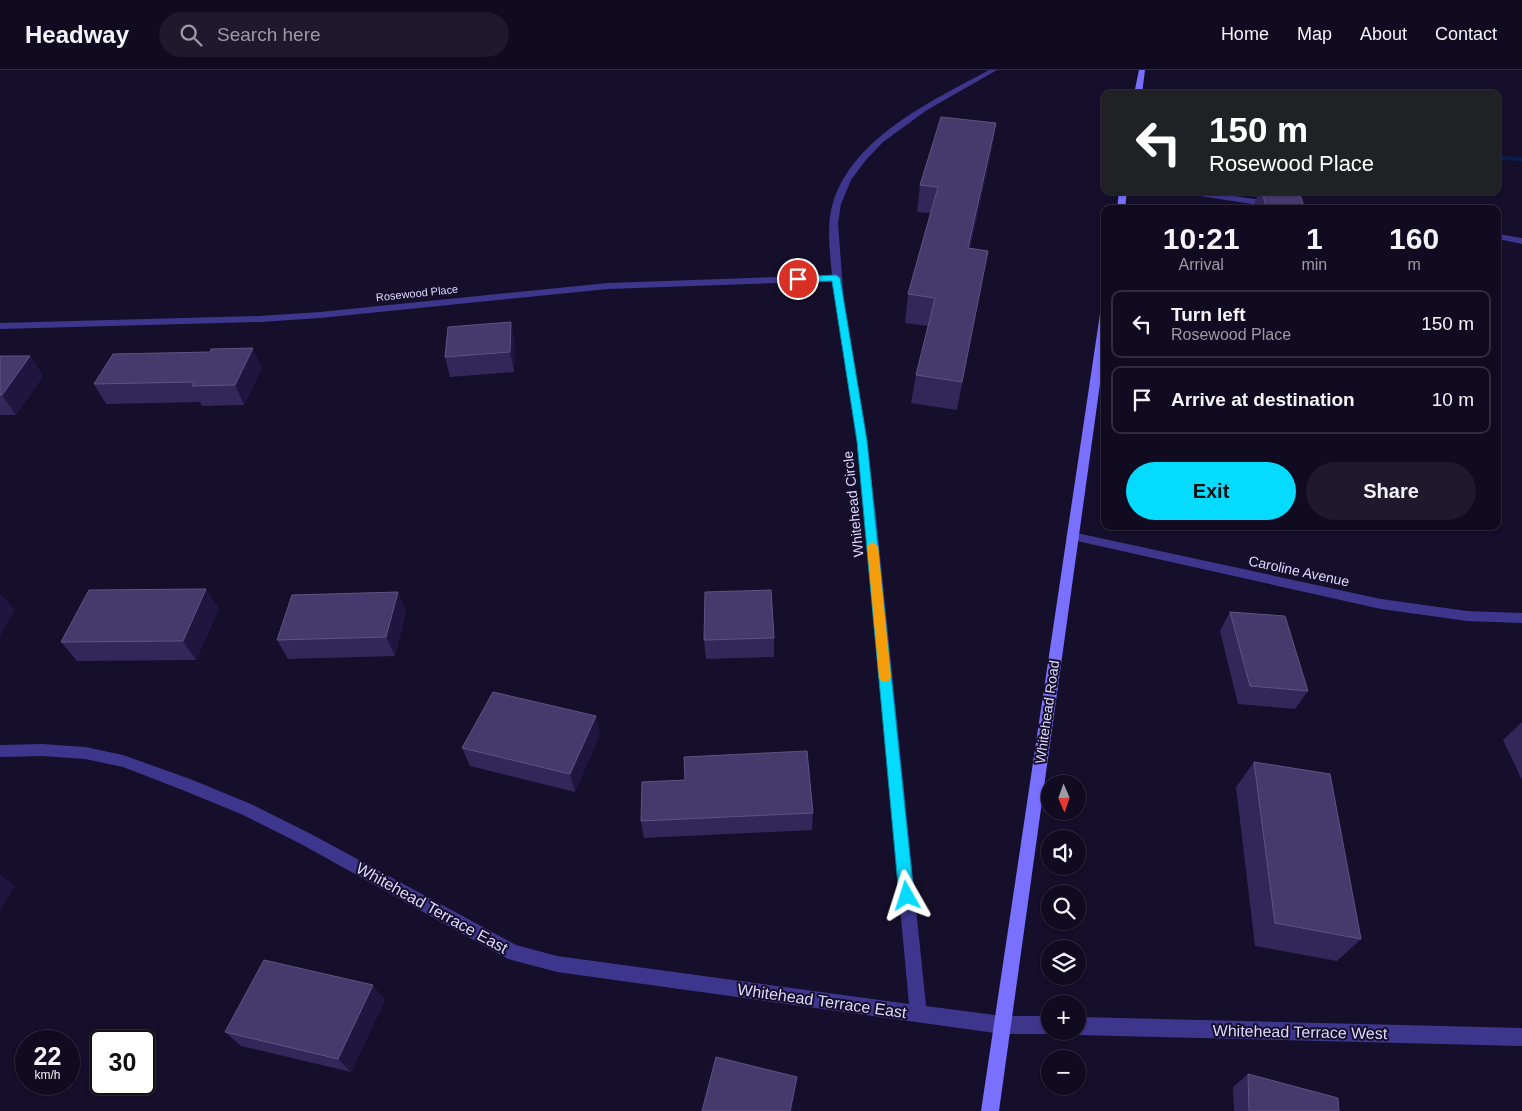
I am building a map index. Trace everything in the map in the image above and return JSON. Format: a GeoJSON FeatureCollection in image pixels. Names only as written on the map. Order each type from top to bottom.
{"type":"FeatureCollection","features":[{"type":"Feature","properties":{"kind":"main road"},"geometry":{"type":"LineString","coordinates":[[1139,90],[1142,70]]}},
{"type":"Feature","properties":{"kind":"main road","name":"Whitehead Road"},"geometry":{"type":"LineString","coordinates":[[990,1111],[1101,341]]}},
{"type":"Feature","properties":{"kind":"street","name":"Whitehead Circle"},"geometry":{"type":"LineString","coordinates":[[918,1014],[862,441],[836,278],[833,228],[836,205],[845,183],[857,164],[890,132],[911,117],[994,70]]}},
{"type":"Feature","properties":{"kind":"street"},"geometry":{"type":"LineString","coordinates":[[1208,195],[1276,205]]}},
{"type":"Feature","properties":{"kind":"street"},"geometry":{"type":"LineString","coordinates":[[1501,238],[1522,241]]}},
{"type":"Feature","properties":{"kind":"street","name":"Rosewood Place"},"geometry":{"type":"LineString","coordinates":[[0,326],[260,319],[320,315],[590,287],[836,278]]}},
{"type":"Feature","properties":{"kind":"street","name":"Caroline Avenue"},"geometry":{"type":"LineString","coordinates":[[1072,536],[1381,604],[1467,616],[1522,618]]}},
{"type":"Feature","properties":{"kind":"street","name":"Whitehead Terrace East"},"geometry":{"type":"LineString","coordinates":[[0,751],[42,750],[85,753],[123,762],[185,784],[246,809],[306,839],[474,934],[514,953],[557,964],[1002,1025]]}},
{"type":"Feature","properties":{"kind":"street"},"geometry":{"type":"LineString","coordinates":[[1002,1025],[1041,1026]]}},
{"type":"Feature","properties":{"kind":"street","name":"Whitehead Terrace West"},"geometry":{"type":"LineString","coordinates":[[1086,1026],[1522,1037]]}},
{"type":"Feature","properties":{"kind":"building"},"geometry":{"type":"Polygon","coordinates":[[[941,117],[996,123],[968,248],[988,251],[962,382],[916,375],[935,298],[908,294],[938,187],[920,185],[941,117]]]}},
{"type":"Feature","properties":{"kind":"building"},"geometry":{"type":"Polygon","coordinates":[[[1263,195],[1300,195],[1304,205],[1266,205],[1263,195]]]}},
{"type":"Feature","properties":{"kind":"building"},"geometry":{"type":"Polygon","coordinates":[[[511,322],[510,352],[445,357],[448,327],[511,322]]]}},
{"type":"Feature","properties":{"kind":"building"},"geometry":{"type":"Polygon","coordinates":[[[253,348],[235,385],[192,386],[194,382],[94,384],[113,354],[210,352],[211,349],[253,348]]]}},
{"type":"Feature","properties":{"kind":"building"},"geometry":{"type":"Polygon","coordinates":[[[0,356],[30,356],[2,395],[0,395],[0,356]]]}},
{"type":"Feature","properties":{"kind":"building"},"geometry":{"type":"Polygon","coordinates":[[[206,589],[183,641],[61,642],[89,590],[206,589]]]}},
{"type":"Feature","properties":{"kind":"building"},"geometry":{"type":"Polygon","coordinates":[[[771,590],[774,638],[704,640],[705,592],[771,590]]]}},
{"type":"Feature","properties":{"kind":"building"},"geometry":{"type":"Polygon","coordinates":[[[398,592],[386,637],[277,640],[292,595],[398,592]]]}},
{"type":"Feature","properties":{"kind":"building"},"geometry":{"type":"Polygon","coordinates":[[[1230,612],[1285,616],[1308,691],[1250,686],[1230,612]]]}},
{"type":"Feature","properties":{"kind":"building"},"geometry":{"type":"Polygon","coordinates":[[[493,692],[596,716],[570,774],[462,748],[493,692]]]}},
{"type":"Feature","properties":{"kind":"building"},"geometry":{"type":"Polygon","coordinates":[[[807,751],[813,813],[641,821],[642,782],[685,780],[684,757],[807,751]]]}},
{"type":"Feature","properties":{"kind":"building"},"geometry":{"type":"Polygon","coordinates":[[[1254,762],[1330,774],[1361,939],[1275,923],[1254,762]]]}},
{"type":"Feature","properties":{"kind":"building"},"geometry":{"type":"Polygon","coordinates":[[[264,960],[373,985],[338,1059],[225,1032],[264,960]]]}},
{"type":"Feature","properties":{"kind":"building"},"geometry":{"type":"Polygon","coordinates":[[[716,1057],[797,1077],[790,1111],[702,1111],[716,1057]]]}},
{"type":"Feature","properties":{"kind":"building"},"geometry":{"type":"Polygon","coordinates":[[[1248,1074],[1338,1098],[1339,1111],[1249,1111],[1248,1074]]]}},
{"type":"Feature","properties":{"kind":"waterway"},"geometry":{"type":"LineString","coordinates":[[1501,158],[1522,159]]}},
{"type":"Feature","properties":{"kind":"slow traffic"},"geometry":{"type":"LineString","coordinates":[[872,546],[885,677]]}},
{"type":"Feature","properties":{"kind":"route"},"geometry":{"type":"LineString","coordinates":[[798,279],[836,278],[862,441],[907,896]]}}]}
